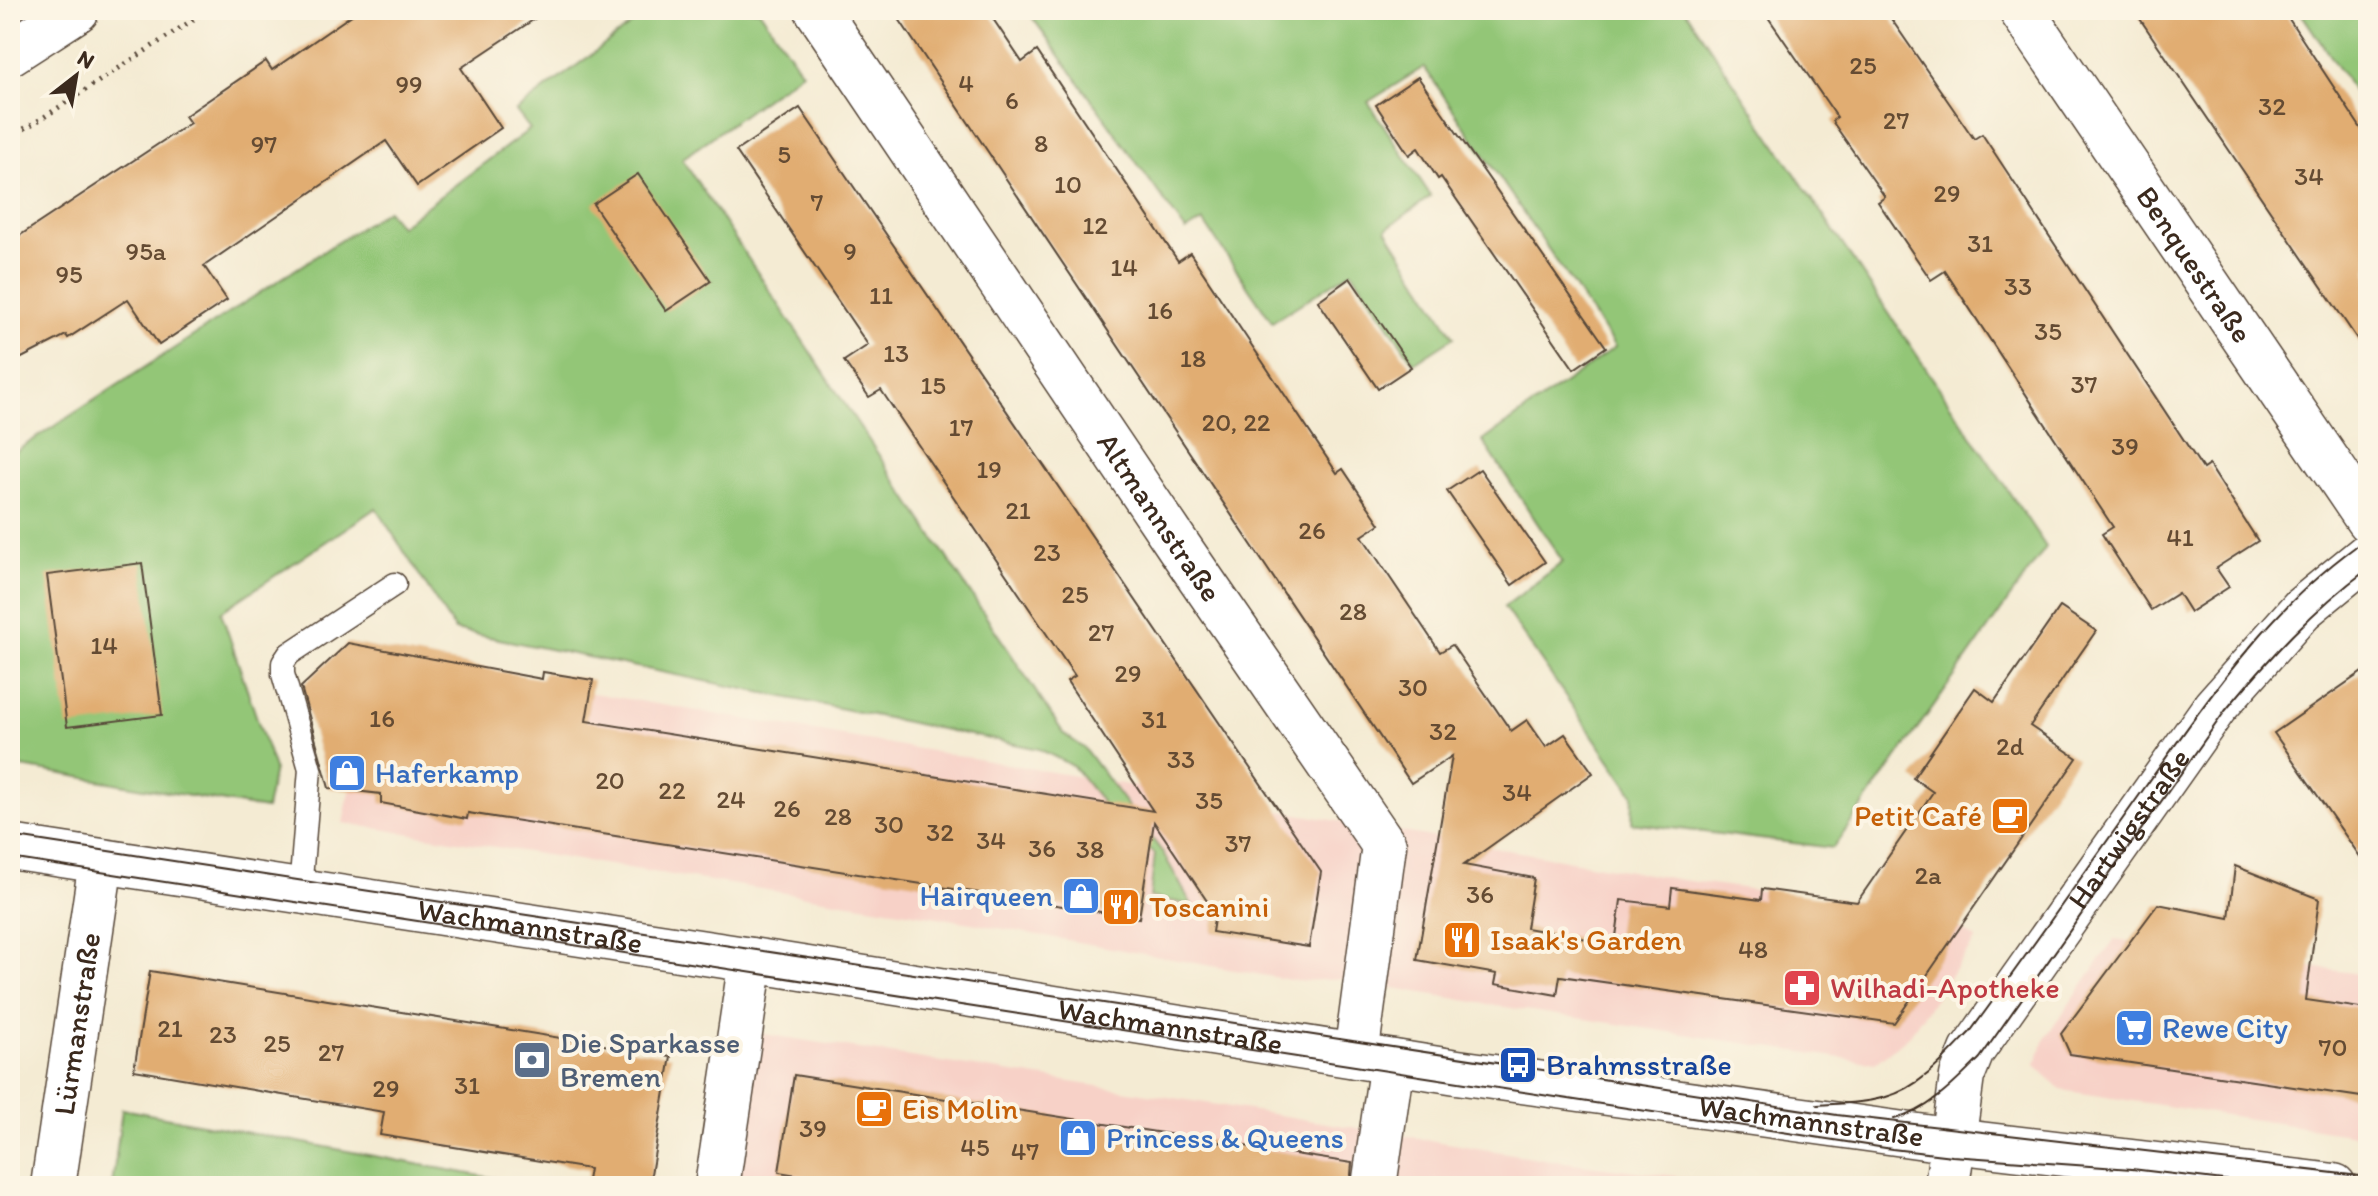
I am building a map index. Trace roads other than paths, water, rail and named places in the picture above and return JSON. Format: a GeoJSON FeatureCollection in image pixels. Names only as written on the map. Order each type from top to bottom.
{"type":"FeatureCollection","features":[{"type":"Feature","properties":{"kind":"street"},"geometry":{"type":"LineString","coordinates":[[10,53],[77,10]]}},
{"type":"Feature","properties":{"kind":"street","name":"Altmannstraße"},"geometry":{"type":"LineString","coordinates":[[817,10],[1384,845],[1374,1059],[1374,1186]]}},
{"type":"Feature","properties":{"kind":"street","name":"Benquestraße"},"geometry":{"type":"LineString","coordinates":[[2021,10],[2368,520]]}},
{"type":"Feature","properties":{"kind":"street","name":"Hartwigstraße"},"geometry":{"type":"LineString","coordinates":[[1954,1141],[1962,1076],[1972,1051],[2215,707],[2302,609],[2368,555]]}},
{"type":"Feature","properties":{"kind":"street","name":"Wachmannstraße"},"geometry":{"type":"LineString","coordinates":[[10,847],[1374,1059],[1954,1141],[2334,1186]]}},
{"type":"Feature","properties":{"kind":"street","name":"Lürmanstraße"},"geometry":{"type":"LineString","coordinates":[[53,1186],[101,862]]}},
{"type":"Feature","properties":{"kind":"street"},"geometry":{"type":"LineString","coordinates":[[717,1186],[751,960]]}},
{"type":"Feature","properties":{"kind":"street"},"geometry":{"type":"LineString","coordinates":[[1947,1186],[1954,1141]]}},
{"type":"Feature","properties":{"kind":"lane"},"geometry":{"type":"LineString","coordinates":[[300,891],[310,769],[283,674],[283,663],[289,654],[395,584]]}},
{"type":"Feature","properties":{"kind":"tram line"},"geometry":{"type":"LineString","coordinates":[[1817,1105],[1869,1101],[1898,1093],[1921,1079],[1952,1051],[1970,1032],[2192,721],[2244,654],[2302,592],[2368,538]]}},
{"type":"Feature","properties":{"kind":"tram line"},"geometry":{"type":"LineString","coordinates":[[1894,1119],[1930,1103],[1980,1058],[2225,711],[2292,636],[2328,601],[2368,569]]}},
{"type":"Feature","properties":{"kind":"tram line"},"geometry":{"type":"LineString","coordinates":[[10,836],[1837,1115],[2368,1177]]}},
{"type":"Feature","properties":{"kind":"tram line"},"geometry":{"type":"LineString","coordinates":[[10,858],[1892,1149],[2132,1169],[2273,1186]]}},
{"type":"Feature","properties":{"kind":"place","name":"Haferkamp"},"geometry":{"type":"Point","coordinates":[347,773]}},
{"type":"Feature","properties":{"kind":"place","name":"Petit Café"},"geometry":{"type":"Point","coordinates":[2010,816]}},
{"type":"Feature","properties":{"kind":"place","name":"Hairqueen"},"geometry":{"type":"Point","coordinates":[1081,896]}},
{"type":"Feature","properties":{"kind":"place","name":"Toscanini"},"geometry":{"type":"Point","coordinates":[1121,907]}},
{"type":"Feature","properties":{"kind":"place","name":"Isaak's Garden"},"geometry":{"type":"Point","coordinates":[1462,940]}},
{"type":"Feature","properties":{"kind":"place","name":"Wilhadi-Apotheke"},"geometry":{"type":"Point","coordinates":[1802,988]}},
{"type":"Feature","properties":{"kind":"place","name":"Rewe City"},"geometry":{"type":"Point","coordinates":[2134,1028]}},
{"type":"Feature","properties":{"kind":"place","name":"Die Sparkasse Bremen"},"geometry":{"type":"Point","coordinates":[532,1060]}},
{"type":"Feature","properties":{"kind":"place","name":"Brahmsstraße"},"geometry":{"type":"Point","coordinates":[1518,1065]}},
{"type":"Feature","properties":{"kind":"place","name":"Eis Molin"},"geometry":{"type":"Point","coordinates":[874,1109]}},
{"type":"Feature","properties":{"kind":"place","name":"Princess & Queens"},"geometry":{"type":"Point","coordinates":[1078,1138]}}]}
